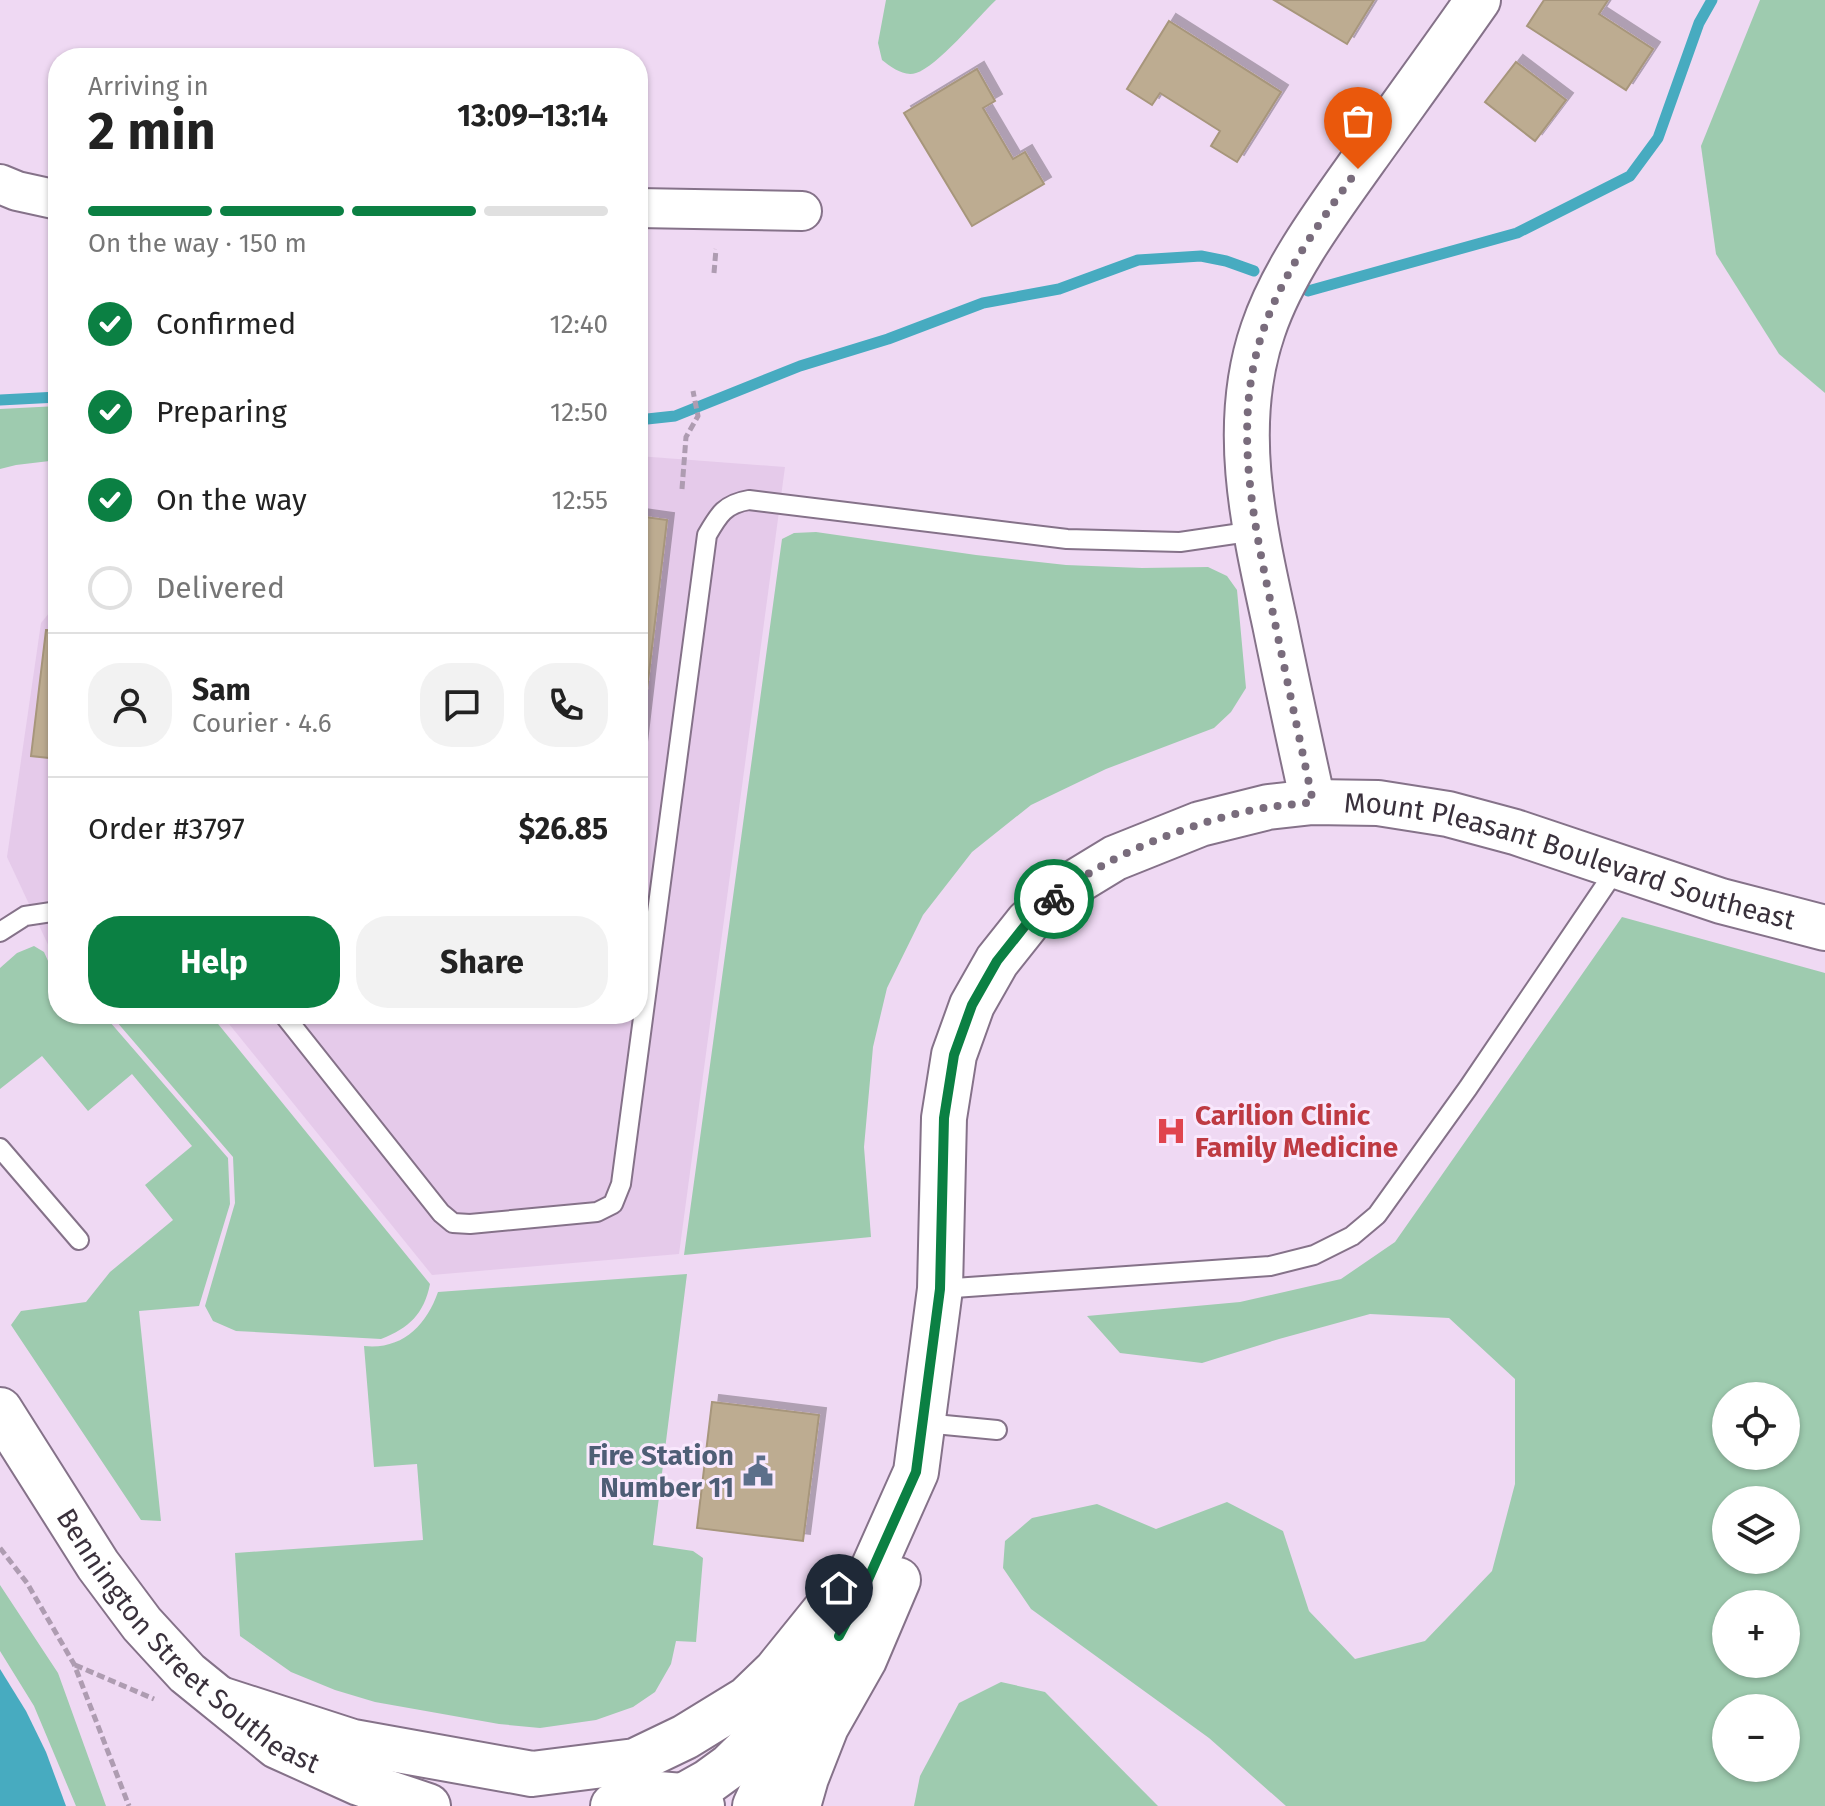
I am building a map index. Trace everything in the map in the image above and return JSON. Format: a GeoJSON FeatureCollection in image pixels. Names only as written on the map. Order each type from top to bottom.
{"type":"FeatureCollection","features":[{"type":"Feature","properties":{"kind":"main road"},"geometry":{"type":"LineString","coordinates":[[1313,802],[1255,531],[1247,468],[1247,415],[1253,368],[1263,330],[1283,283],[1334,202],[1478,0]]}},
{"type":"Feature","properties":{"kind":"main road","name":"Mount Pleasant Boulevard Southeast"},"geometry":{"type":"LineString","coordinates":[[916,1472],[940,1289],[944,1118],[954,1055],[972,1005],[997,961],[1028,922],[1069,886],[1115,858],[1200,824],[1268,807],[1313,802],[1378,803],[1448,814],[1515,832],[1721,901],[1825,928]]}},
{"type":"Feature","properties":{"kind":"main road","name":"Bennington Street Southeast"},"geometry":{"type":"LineString","coordinates":[[0,1410],[98,1565],[133,1612],[187,1673],[277,1746],[359,1783],[428,1806]]}},
{"type":"Feature","properties":{"kind":"main road"},"geometry":{"type":"LineString","coordinates":[[755,1806],[809,1689],[862,1593],[916,1472]]}},
{"type":"Feature","properties":{"kind":"main road"},"geometry":{"type":"LineString","coordinates":[[798,1806],[826,1727],[864,1660],[907,1556],[916,1472]]}},
{"type":"Feature","properties":{"kind":"main road"},"geometry":{"type":"LineString","coordinates":[[220,1699],[353,1742],[532,1774],[635,1761],[685,1737],[747,1699],[776,1671],[891,1529]]}},
{"type":"Feature","properties":{"kind":"main road"},"geometry":{"type":"LineString","coordinates":[[613,1806],[645,1793],[692,1801],[708,1782],[730,1766],[809,1689]]}},
{"type":"Feature","properties":{"kind":"street"},"geometry":{"type":"LineString","coordinates":[[0,184],[48,198]]}},
{"type":"Feature","properties":{"kind":"street"},"geometry":{"type":"LineString","coordinates":[[648,208],[802,211]]}},
{"type":"Feature","properties":{"kind":"lane"},"geometry":{"type":"LineString","coordinates":[[648,980],[707,535],[717,517],[733,503],[749,500],[1067,539],[1180,542],[1255,531]]}},
{"type":"Feature","properties":{"kind":"lane"},"geometry":{"type":"LineString","coordinates":[[940,1289],[1270,1266],[1314,1255],[1352,1236],[1377,1215],[1617,868]]}},
{"type":"Feature","properties":{"kind":"lane"},"geometry":{"type":"LineString","coordinates":[[0,932],[25,916],[48,913]]}},
{"type":"Feature","properties":{"kind":"lane"},"geometry":{"type":"LineString","coordinates":[[291,1024],[441,1213],[453,1223],[470,1224],[597,1212],[613,1204],[621,1184],[642,1024]]}},
{"type":"Feature","properties":{"kind":"lane"},"geometry":{"type":"LineString","coordinates":[[0,1148],[79,1240]]}},
{"type":"Feature","properties":{"kind":"lane"},"geometry":{"type":"LineString","coordinates":[[924,1423],[997,1430]]}},
{"type":"Feature","properties":{"kind":"path"},"geometry":{"type":"LineString","coordinates":[[714,273],[716,249]]}},
{"type":"Feature","properties":{"kind":"path"},"geometry":{"type":"LineString","coordinates":[[682,489],[686,437],[698,416],[693,391]]}},
{"type":"Feature","properties":{"kind":"path"},"geometry":{"type":"LineString","coordinates":[[0,1548],[27,1583],[74,1664],[129,1806]]}},
{"type":"Feature","properties":{"kind":"shaded area"},"geometry":{"type":"Polygon","coordinates":[[[648,457],[785,467],[679,1254],[432,1275],[229,1024],[648,1024],[648,457]]]}},
{"type":"Feature","properties":{"kind":"shaded area"},"geometry":{"type":"Polygon","coordinates":[[[48,614],[48,945],[7,857],[41,623],[48,614]]]}},
{"type":"Feature","properties":{"kind":"green space"},"geometry":{"type":"Polygon","coordinates":[[[886,0],[996,0],[935,61],[925,69],[907,74],[882,60],[878,43],[886,0]]]}},
{"type":"Feature","properties":{"kind":"green space"},"geometry":{"type":"Polygon","coordinates":[[[1760,0],[1825,0],[1825,393],[1779,354],[1716,254],[1701,146],[1760,0]]]}},
{"type":"Feature","properties":{"kind":"green space"},"geometry":{"type":"Polygon","coordinates":[[[48,407],[48,461],[0,469],[0,409],[48,407]]]}},
{"type":"Feature","properties":{"kind":"green space"},"geometry":{"type":"Polygon","coordinates":[[[816,532],[1066,565],[1208,567],[1227,576],[1237,590],[1246,688],[1231,712],[1214,728],[1106,769],[1031,805],[972,852],[923,915],[887,988],[873,1047],[864,1147],[871,1237],[684,1255],[782,539],[794,533],[816,532]]]}},
{"type":"Feature","properties":{"kind":"green space"},"geometry":{"type":"Polygon","coordinates":[[[1622,917],[1825,973],[1825,1806],[1286,1806],[1209,1738],[1031,1609],[1003,1568],[1005,1541],[1032,1518],[1097,1504],[1156,1529],[1227,1502],[1283,1531],[1309,1611],[1355,1659],[1425,1641],[1492,1571],[1515,1484],[1515,1379],[1449,1318],[1370,1314],[1202,1363],[1120,1353],[1087,1316],[1240,1302],[1341,1279],[1395,1242],[1622,917]]]}},
{"type":"Feature","properties":{"kind":"green space"},"geometry":{"type":"Polygon","coordinates":[[[34,946],[44,952],[48,961],[48,1024],[112,1024],[228,1158],[230,1204],[199,1306],[139,1311],[161,1521],[141,1520],[11,1325],[21,1311],[86,1302],[110,1272],[173,1220],[145,1185],[192,1146],[132,1074],[88,1111],[42,1056],[0,1089],[0,968],[17,953],[34,946]]]}},
{"type":"Feature","properties":{"kind":"green space"},"geometry":{"type":"Polygon","coordinates":[[[119,1024],[218,1024],[430,1284],[424,1304],[414,1319],[381,1339],[236,1331],[213,1321],[205,1306],[235,1203],[233,1157],[119,1024]]]}},
{"type":"Feature","properties":{"kind":"green space"},"geometry":{"type":"Polygon","coordinates":[[[687,1274],[653,1545],[693,1551],[703,1558],[696,1642],[676,1641],[671,1664],[655,1692],[633,1707],[596,1720],[540,1728],[499,1724],[375,1702],[335,1690],[291,1672],[240,1636],[235,1553],[423,1540],[417,1464],[374,1467],[364,1346],[390,1344],[411,1333],[427,1315],[438,1292],[687,1274]]]}},
{"type":"Feature","properties":{"kind":"green space"},"geometry":{"type":"Polygon","coordinates":[[[0,1585],[58,1673],[106,1806],[76,1806],[34,1706],[0,1651],[0,1585]]]}},
{"type":"Feature","properties":{"kind":"green space"},"geometry":{"type":"Polygon","coordinates":[[[1001,1682],[1045,1692],[1158,1806],[914,1806],[920,1776],[959,1703],[1001,1682]]]}},
{"type":"Feature","properties":{"kind":"water"},"geometry":{"type":"Polygon","coordinates":[[[0,1669],[46,1752],[66,1806],[0,1806],[0,1669]]]}},
{"type":"Feature","properties":{"kind":"building"},"geometry":{"type":"Polygon","coordinates":[[[1274,0],[1374,0],[1347,44],[1274,0]]]}},
{"type":"Feature","properties":{"kind":"building"},"geometry":{"type":"Polygon","coordinates":[[[1544,0],[1608,0],[1599,14],[1653,49],[1626,90],[1527,26],[1544,0]]]}},
{"type":"Feature","properties":{"kind":"building"},"geometry":{"type":"Polygon","coordinates":[[[1169,21],[1281,92],[1237,162],[1211,146],[1220,131],[1160,93],[1152,105],[1127,89],[1169,21]]]}},
{"type":"Feature","properties":{"kind":"building"},"geometry":{"type":"Polygon","coordinates":[[[1516,62],[1566,100],[1535,141],[1485,102],[1516,62]]]}},
{"type":"Feature","properties":{"kind":"building"},"geometry":{"type":"Polygon","coordinates":[[[977,69],[995,101],[983,108],[1013,159],[1025,152],[1044,184],[972,226],[904,113],[977,69]]]}},
{"type":"Feature","properties":{"kind":"building"},"geometry":{"type":"Polygon","coordinates":[[[648,517],[667,520],[648,681],[648,517]]]}},
{"type":"Feature","properties":{"kind":"building"},"geometry":{"type":"Polygon","coordinates":[[[46,630],[48,630],[48,758],[31,756],[46,630]]]}},
{"type":"Feature","properties":{"kind":"building","name":"Fire Station Number 11"},"geometry":{"type":"Polygon","coordinates":[[[712,1402],[819,1415],[803,1541],[697,1528],[712,1402]]]}},
{"type":"Feature","properties":{"kind":"waterway"},"geometry":{"type":"LineString","coordinates":[[1308,291],[1517,233],[1630,176],[1658,138],[1699,23],[1712,0]]}},
{"type":"Feature","properties":{"kind":"waterway"},"geometry":{"type":"LineString","coordinates":[[648,419],[675,416],[800,366],[888,339],[983,303],[1059,289],[1138,260],[1201,256],[1254,271]]}},
{"type":"Feature","properties":{"kind":"waterway"},"geometry":{"type":"LineString","coordinates":[[0,400],[48,398]]}},
{"type":"Feature","properties":{"kind":"way so far"},"geometry":{"type":"LineString","coordinates":[[1054,899],[1069,886],[1115,858],[1200,824],[1268,807],[1313,802],[1255,531],[1247,468],[1247,415],[1253,368],[1263,330],[1283,283],[1358,169]]}},
{"type":"Feature","properties":{"kind":"place","name":"Carilion Clinic Family Medicine"},"geometry":{"type":"Point","coordinates":[1171,1131]}},
{"type":"Feature","properties":{"kind":"place","name":"Fire Station Number 11"},"geometry":{"type":"Point","coordinates":[758,1471]}},
{"type":"Feature","properties":{"kind":"route"},"geometry":{"type":"LineString","coordinates":[[839,1636],[862,1593],[916,1472],[940,1289],[944,1118],[954,1055],[972,1005],[997,961],[1028,922],[1054,899]]}}]}
